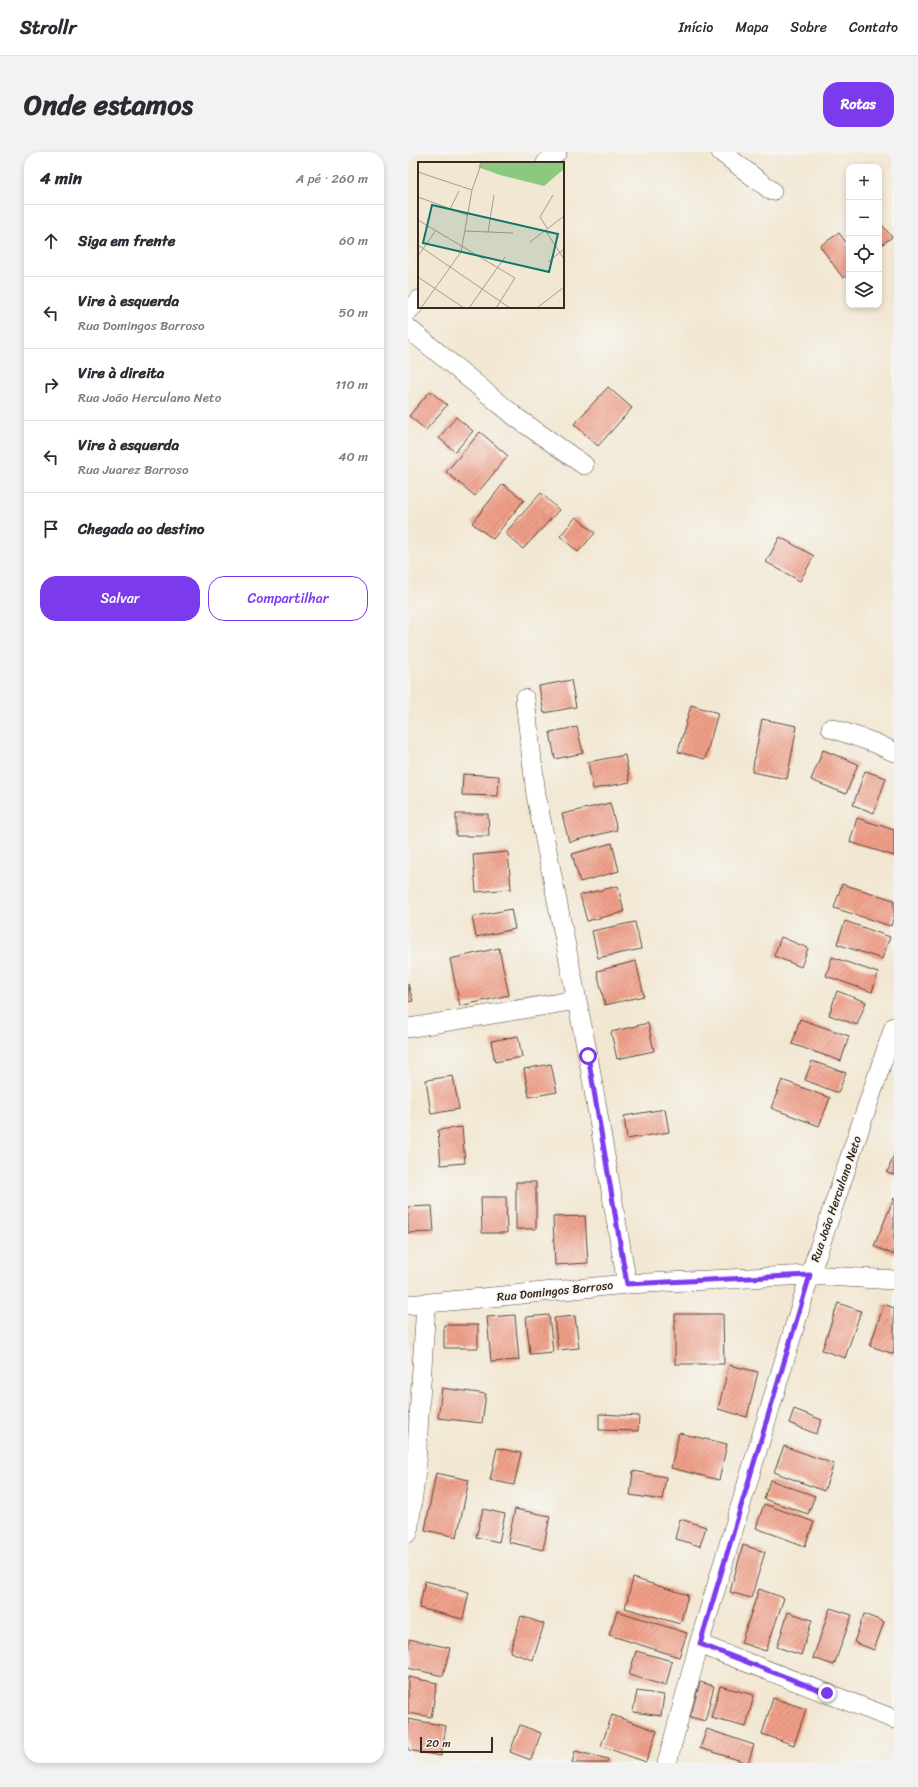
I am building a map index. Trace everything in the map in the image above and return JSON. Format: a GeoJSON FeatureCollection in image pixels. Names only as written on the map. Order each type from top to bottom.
{"type":"FeatureCollection","features":[{"type":"Feature","properties":{"kind":"street"},"geometry":{"type":"LineString","coordinates":[[547,162],[557,152]]}},
{"type":"Feature","properties":{"kind":"street"},"geometry":{"type":"LineString","coordinates":[[721,152],[772,191]]}},
{"type":"Feature","properties":{"kind":"street"},"geometry":{"type":"LineString","coordinates":[[408,311],[418,301]]}},
{"type":"Feature","properties":{"kind":"street"},"geometry":{"type":"LineString","coordinates":[[408,328],[517,418],[584,465]]}},
{"type":"Feature","properties":{"kind":"street"},"geometry":{"type":"LineString","coordinates":[[526,698],[536,795],[577,1000],[627,1284]]}},
{"type":"Feature","properties":{"kind":"street"},"geometry":{"type":"LineString","coordinates":[[831,728],[875,743],[894,752]]}},
{"type":"Feature","properties":{"kind":"street"},"geometry":{"type":"LineString","coordinates":[[408,1028],[577,1000]]}},
{"type":"Feature","properties":{"kind":"street","name":"Rua João Herculano Neto"},"geometry":{"type":"LineString","coordinates":[[667,1763],[700,1644],[810,1275],[894,1027]]}},
{"type":"Feature","properties":{"kind":"street","name":"Rua Domingos Barroso"},"geometry":{"type":"LineString","coordinates":[[417,1304],[627,1284],[810,1275],[894,1280]]}},
{"type":"Feature","properties":{"kind":"street"},"geometry":{"type":"LineString","coordinates":[[408,1529],[415,1480],[417,1304]]}},
{"type":"Feature","properties":{"kind":"street"},"geometry":{"type":"LineString","coordinates":[[700,1644],[894,1719]]}},
{"type":"Feature","properties":{"kind":"building"},"geometry":{"type":"Polygon","coordinates":[[[882,225],[892,237],[882,245],[882,225]]]}},
{"type":"Feature","properties":{"kind":"building"},"geometry":{"type":"Polygon","coordinates":[[[839,233],[846,243],[846,276],[843,278],[820,246],[839,233]]]}},
{"type":"Feature","properties":{"kind":"building"},"geometry":{"type":"Polygon","coordinates":[[[608,387],[632,408],[598,446],[574,424],[608,387]]]}},
{"type":"Feature","properties":{"kind":"building"},"geometry":{"type":"Polygon","coordinates":[[[430,391],[447,405],[426,430],[409,416],[430,391]]]}},
{"type":"Feature","properties":{"kind":"building"},"geometry":{"type":"Polygon","coordinates":[[[456,417],[473,431],[455,452],[439,438],[456,417]]]}},
{"type":"Feature","properties":{"kind":"building"},"geometry":{"type":"Polygon","coordinates":[[[480,432],[508,456],[475,496],[446,472],[480,432]]]}},
{"type":"Feature","properties":{"kind":"building"},"geometry":{"type":"Polygon","coordinates":[[[503,484],[524,500],[493,539],[472,523],[503,484]]]}},
{"type":"Feature","properties":{"kind":"building"},"geometry":{"type":"Polygon","coordinates":[[[541,493],[559,510],[523,549],[505,533],[541,493]]]}},
{"type":"Feature","properties":{"kind":"building"},"geometry":{"type":"Polygon","coordinates":[[[576,517],[595,533],[578,552],[560,536],[576,517]]]}},
{"type":"Feature","properties":{"kind":"building"},"geometry":{"type":"Polygon","coordinates":[[[780,537],[814,556],[800,581],[766,562],[780,537]]]}},
{"type":"Feature","properties":{"kind":"building"},"geometry":{"type":"Polygon","coordinates":[[[571,680],[576,707],[544,713],[539,686],[571,680]]]}},
{"type":"Feature","properties":{"kind":"building"},"geometry":{"type":"Polygon","coordinates":[[[691,705],[718,713],[705,759],[678,752],[691,705]]]}},
{"type":"Feature","properties":{"kind":"building"},"geometry":{"type":"Polygon","coordinates":[[[762,719],[797,726],[787,779],[752,772],[762,719]]]}},
{"type":"Feature","properties":{"kind":"building"},"geometry":{"type":"Polygon","coordinates":[[[577,727],[583,753],[555,759],[550,732],[577,727]]]}},
{"type":"Feature","properties":{"kind":"building"},"geometry":{"type":"Polygon","coordinates":[[[823,750],[858,764],[846,794],[811,780],[823,750]]]}},
{"type":"Feature","properties":{"kind":"building"},"geometry":{"type":"Polygon","coordinates":[[[625,755],[630,782],[593,789],[588,762],[625,755]]]}},
{"type":"Feature","properties":{"kind":"building"},"geometry":{"type":"Polygon","coordinates":[[[865,771],[886,778],[874,813],[853,805],[865,771]]]}},
{"type":"Feature","properties":{"kind":"building"},"geometry":{"type":"Polygon","coordinates":[[[463,774],[499,776],[498,796],[462,795],[463,774]]]}},
{"type":"Feature","properties":{"kind":"building"},"geometry":{"type":"Polygon","coordinates":[[[610,803],[617,830],[569,842],[562,814],[610,803]]]}},
{"type":"Feature","properties":{"kind":"building"},"geometry":{"type":"Polygon","coordinates":[[[456,814],[488,814],[489,836],[456,836],[456,814]]]}},
{"type":"Feature","properties":{"kind":"building"},"geometry":{"type":"Polygon","coordinates":[[[857,818],[894,830],[894,856],[850,842],[857,818]]]}},
{"type":"Feature","properties":{"kind":"building"},"geometry":{"type":"Polygon","coordinates":[[[612,843],[619,871],[580,882],[572,854],[612,843]]]}},
{"type":"Feature","properties":{"kind":"building"},"geometry":{"type":"Polygon","coordinates":[[[508,852],[511,889],[476,892],[473,855],[508,852]]]}},
{"type":"Feature","properties":{"kind":"building"},"geometry":{"type":"Polygon","coordinates":[[[842,884],[894,900],[894,915],[891,926],[834,908],[842,884]]]}},
{"type":"Feature","properties":{"kind":"building"},"geometry":{"type":"Polygon","coordinates":[[[618,886],[624,912],[587,921],[580,895],[618,886]]]}},
{"type":"Feature","properties":{"kind":"building"},"geometry":{"type":"Polygon","coordinates":[[[511,909],[515,929],[476,937],[472,917],[511,909]]]}},
{"type":"Feature","properties":{"kind":"building"},"geometry":{"type":"Polygon","coordinates":[[[845,921],[890,937],[882,959],[837,944],[845,921]]]}},
{"type":"Feature","properties":{"kind":"building"},"geometry":{"type":"Polygon","coordinates":[[[635,922],[641,949],[598,958],[592,931],[635,922]]]}},
{"type":"Feature","properties":{"kind":"building"},"geometry":{"type":"Polygon","coordinates":[[[781,937],[808,948],[801,967],[774,956],[781,937]]]}},
{"type":"Feature","properties":{"kind":"building"},"geometry":{"type":"Polygon","coordinates":[[[499,948],[509,995],[460,1006],[450,959],[499,948]]]}},
{"type":"Feature","properties":{"kind":"building"},"geometry":{"type":"Polygon","coordinates":[[[832,957],[878,973],[872,992],[826,976],[832,957]]]}},
{"type":"Feature","properties":{"kind":"building"},"geometry":{"type":"Polygon","coordinates":[[[636,961],[644,996],[605,1005],[597,971],[636,961]]]}},
{"type":"Feature","properties":{"kind":"building"},"geometry":{"type":"Polygon","coordinates":[[[408,984],[413,1001],[408,1002],[408,984]]]}},
{"type":"Feature","properties":{"kind":"building"},"geometry":{"type":"Polygon","coordinates":[[[837,991],[866,1002],[857,1025],[829,1015],[837,991]]]}},
{"type":"Feature","properties":{"kind":"building"},"geometry":{"type":"Polygon","coordinates":[[[800,1019],[849,1036],[841,1061],[792,1044],[800,1019]]]}},
{"type":"Feature","properties":{"kind":"building"},"geometry":{"type":"Polygon","coordinates":[[[648,1023],[654,1051],[617,1059],[611,1032],[648,1023]]]}},
{"type":"Feature","properties":{"kind":"building"},"geometry":{"type":"Polygon","coordinates":[[[518,1036],[522,1057],[495,1062],[491,1041],[518,1036]]]}},
{"type":"Feature","properties":{"kind":"building"},"geometry":{"type":"Polygon","coordinates":[[[812,1061],[846,1073],[838,1093],[805,1080],[812,1061]]]}},
{"type":"Feature","properties":{"kind":"building"},"geometry":{"type":"Polygon","coordinates":[[[551,1064],[557,1092],[529,1097],[524,1069],[551,1064]]]}},
{"type":"Feature","properties":{"kind":"building"},"geometry":{"type":"Polygon","coordinates":[[[453,1076],[459,1109],[431,1114],[426,1080],[453,1076]]]}},
{"type":"Feature","properties":{"kind":"building"},"geometry":{"type":"Polygon","coordinates":[[[782,1080],[830,1098],[819,1126],[771,1108],[782,1080]]]}},
{"type":"Feature","properties":{"kind":"building"},"geometry":{"type":"Polygon","coordinates":[[[665,1109],[669,1132],[627,1139],[624,1116],[665,1109]]]}},
{"type":"Feature","properties":{"kind":"building"},"geometry":{"type":"Polygon","coordinates":[[[462,1127],[465,1163],[441,1165],[438,1130],[462,1127]]]}},
{"type":"Feature","properties":{"kind":"building"},"geometry":{"type":"Polygon","coordinates":[[[894,1155],[894,1175],[887,1173],[894,1155]]]}},
{"type":"Feature","properties":{"kind":"building"},"geometry":{"type":"Polygon","coordinates":[[[516,1182],[536,1182],[536,1229],[516,1229],[516,1182]]]}},
{"type":"Feature","properties":{"kind":"building"},"geometry":{"type":"Polygon","coordinates":[[[481,1197],[506,1197],[507,1233],[482,1233],[481,1197]]]}},
{"type":"Feature","properties":{"kind":"building"},"geometry":{"type":"Polygon","coordinates":[[[894,1198],[894,1255],[874,1246],[894,1198]]]}},
{"type":"Feature","properties":{"kind":"building"},"geometry":{"type":"Polygon","coordinates":[[[432,1206],[434,1232],[408,1233],[408,1207],[432,1206]]]}},
{"type":"Feature","properties":{"kind":"building"},"geometry":{"type":"Polygon","coordinates":[[[585,1216],[588,1263],[555,1265],[553,1217],[585,1216]]]}},
{"type":"Feature","properties":{"kind":"building"},"geometry":{"type":"Polygon","coordinates":[[[838,1303],[861,1311],[845,1358],[822,1350],[838,1303]]]}},
{"type":"Feature","properties":{"kind":"building"},"geometry":{"type":"Polygon","coordinates":[[[884,1304],[894,1308],[894,1354],[870,1346],[884,1304]]]}},
{"type":"Feature","properties":{"kind":"building"},"geometry":{"type":"Polygon","coordinates":[[[675,1314],[723,1314],[724,1364],[675,1364],[675,1314]]]}},
{"type":"Feature","properties":{"kind":"building"},"geometry":{"type":"Polygon","coordinates":[[[515,1315],[519,1360],[491,1362],[487,1317],[515,1315]]]}},
{"type":"Feature","properties":{"kind":"building"},"geometry":{"type":"Polygon","coordinates":[[[549,1315],[553,1352],[530,1354],[526,1317],[549,1315]]]}},
{"type":"Feature","properties":{"kind":"building"},"geometry":{"type":"Polygon","coordinates":[[[575,1316],[579,1348],[558,1350],[554,1318],[575,1316]]]}},
{"type":"Feature","properties":{"kind":"building"},"geometry":{"type":"Polygon","coordinates":[[[444,1325],[478,1325],[478,1348],[444,1348],[444,1325]]]}},
{"type":"Feature","properties":{"kind":"building"},"geometry":{"type":"Polygon","coordinates":[[[729,1365],[758,1372],[747,1417],[718,1409],[729,1365]]]}},
{"type":"Feature","properties":{"kind":"building"},"geometry":{"type":"Polygon","coordinates":[[[442,1388],[486,1394],[482,1423],[438,1418],[442,1388]]]}},
{"type":"Feature","properties":{"kind":"building"},"geometry":{"type":"Polygon","coordinates":[[[794,1409],[822,1420],[816,1434],[789,1423],[794,1409]]]}},
{"type":"Feature","properties":{"kind":"building"},"geometry":{"type":"Polygon","coordinates":[[[599,1414],[639,1416],[638,1431],[599,1430],[599,1414]]]}},
{"type":"Feature","properties":{"kind":"building"},"geometry":{"type":"Polygon","coordinates":[[[679,1433],[727,1444],[719,1480],[671,1468],[679,1433]]]}},
{"type":"Feature","properties":{"kind":"building"},"geometry":{"type":"Polygon","coordinates":[[[784,1446],[834,1464],[824,1491],[774,1472],[784,1446]]]}},
{"type":"Feature","properties":{"kind":"building"},"geometry":{"type":"Polygon","coordinates":[[[497,1448],[521,1453],[514,1485],[490,1480],[497,1448]]]}},
{"type":"Feature","properties":{"kind":"building"},"geometry":{"type":"Polygon","coordinates":[[[633,1471],[666,1477],[662,1500],[630,1495],[633,1471]]]}},
{"type":"Feature","properties":{"kind":"building"},"geometry":{"type":"Polygon","coordinates":[[[436,1473],[469,1480],[457,1537],[425,1530],[436,1473]]]}},
{"type":"Feature","properties":{"kind":"building"},"geometry":{"type":"Polygon","coordinates":[[[770,1480],[815,1496],[808,1514],[764,1499],[770,1480]]]}},
{"type":"Feature","properties":{"kind":"building"},"geometry":{"type":"Polygon","coordinates":[[[764,1504],[814,1522],[805,1546],[756,1528],[764,1504]]]}},
{"type":"Feature","properties":{"kind":"building"},"geometry":{"type":"Polygon","coordinates":[[[483,1509],[505,1514],[499,1542],[476,1537],[483,1509]]]}},
{"type":"Feature","properties":{"kind":"building"},"geometry":{"type":"Polygon","coordinates":[[[515,1509],[550,1516],[543,1550],[508,1542],[515,1509]]]}},
{"type":"Feature","properties":{"kind":"building"},"geometry":{"type":"Polygon","coordinates":[[[680,1519],[706,1527],[700,1546],[675,1539],[680,1519]]]}},
{"type":"Feature","properties":{"kind":"building"},"geometry":{"type":"Polygon","coordinates":[[[743,1545],[765,1552],[751,1598],[730,1592],[743,1545]]]}},
{"type":"Feature","properties":{"kind":"building"},"geometry":{"type":"Polygon","coordinates":[[[633,1578],[688,1595],[680,1624],[625,1608],[633,1578]]]}},
{"type":"Feature","properties":{"kind":"building"},"geometry":{"type":"Polygon","coordinates":[[[425,1581],[469,1592],[463,1619],[419,1608],[425,1581]]]}},
{"type":"Feature","properties":{"kind":"building"},"geometry":{"type":"Polygon","coordinates":[[[759,1589],[784,1598],[766,1651],[741,1643],[759,1589]]]}},
{"type":"Feature","properties":{"kind":"building"},"geometry":{"type":"Polygon","coordinates":[[[830,1608],[852,1615],[834,1665],[813,1658],[830,1608]]]}},
{"type":"Feature","properties":{"kind":"building"},"geometry":{"type":"Polygon","coordinates":[[[617,1611],[687,1633],[679,1657],[609,1635],[617,1611]]]}},
{"type":"Feature","properties":{"kind":"building"},"geometry":{"type":"Polygon","coordinates":[[[788,1612],[812,1620],[801,1655],[777,1647],[788,1612]]]}},
{"type":"Feature","properties":{"kind":"building"},"geometry":{"type":"Polygon","coordinates":[[[864,1614],[884,1622],[874,1650],[854,1642],[864,1614]]]}},
{"type":"Feature","properties":{"kind":"building"},"geometry":{"type":"Polygon","coordinates":[[[521,1616],[544,1624],[533,1660],[510,1652],[521,1616]]]}},
{"type":"Feature","properties":{"kind":"building"},"geometry":{"type":"Polygon","coordinates":[[[409,1639],[450,1648],[443,1676],[408,1668],[409,1639]]]}},
{"type":"Feature","properties":{"kind":"building"},"geometry":{"type":"Polygon","coordinates":[[[636,1651],[672,1661],[666,1686],[629,1675],[636,1651]]]}},
{"type":"Feature","properties":{"kind":"building"},"geometry":{"type":"Polygon","coordinates":[[[408,1677],[437,1683],[431,1717],[408,1713],[408,1677]]]}},
{"type":"Feature","properties":{"kind":"building"},"geometry":{"type":"Polygon","coordinates":[[[700,1682],[714,1686],[705,1721],[690,1717],[700,1682]]]}},
{"type":"Feature","properties":{"kind":"building"},"geometry":{"type":"Polygon","coordinates":[[[720,1686],[754,1695],[746,1727],[711,1718],[720,1686]]]}},
{"type":"Feature","properties":{"kind":"building"},"geometry":{"type":"Polygon","coordinates":[[[637,1691],[664,1695],[661,1716],[633,1712],[637,1691]]]}},
{"type":"Feature","properties":{"kind":"building"},"geometry":{"type":"Polygon","coordinates":[[[773,1698],[806,1709],[794,1745],[762,1734],[773,1698]]]}},
{"type":"Feature","properties":{"kind":"building"},"geometry":{"type":"Polygon","coordinates":[[[612,1715],[657,1731],[646,1762],[601,1746],[612,1715]]]}},
{"type":"Feature","properties":{"kind":"building"},"geometry":{"type":"Polygon","coordinates":[[[408,1719],[446,1726],[441,1756],[408,1750],[408,1719]]]}},
{"type":"Feature","properties":{"kind":"building"},"geometry":{"type":"Polygon","coordinates":[[[520,1725],[541,1733],[531,1760],[510,1752],[520,1725]]]}},
{"type":"Feature","properties":{"kind":"building"},"geometry":{"type":"Polygon","coordinates":[[[707,1729],[754,1745],[748,1763],[700,1748],[707,1729]]]}},
{"type":"Feature","properties":{"kind":"building"},"geometry":{"type":"Polygon","coordinates":[[[575,1751],[608,1759],[607,1763],[572,1763],[575,1751]]]}},
{"type":"Feature","properties":{"kind":"route"},"geometry":{"type":"LineString","coordinates":[[588,1056],[627,1284],[810,1275],[700,1644],[827,1693]]}}]}
